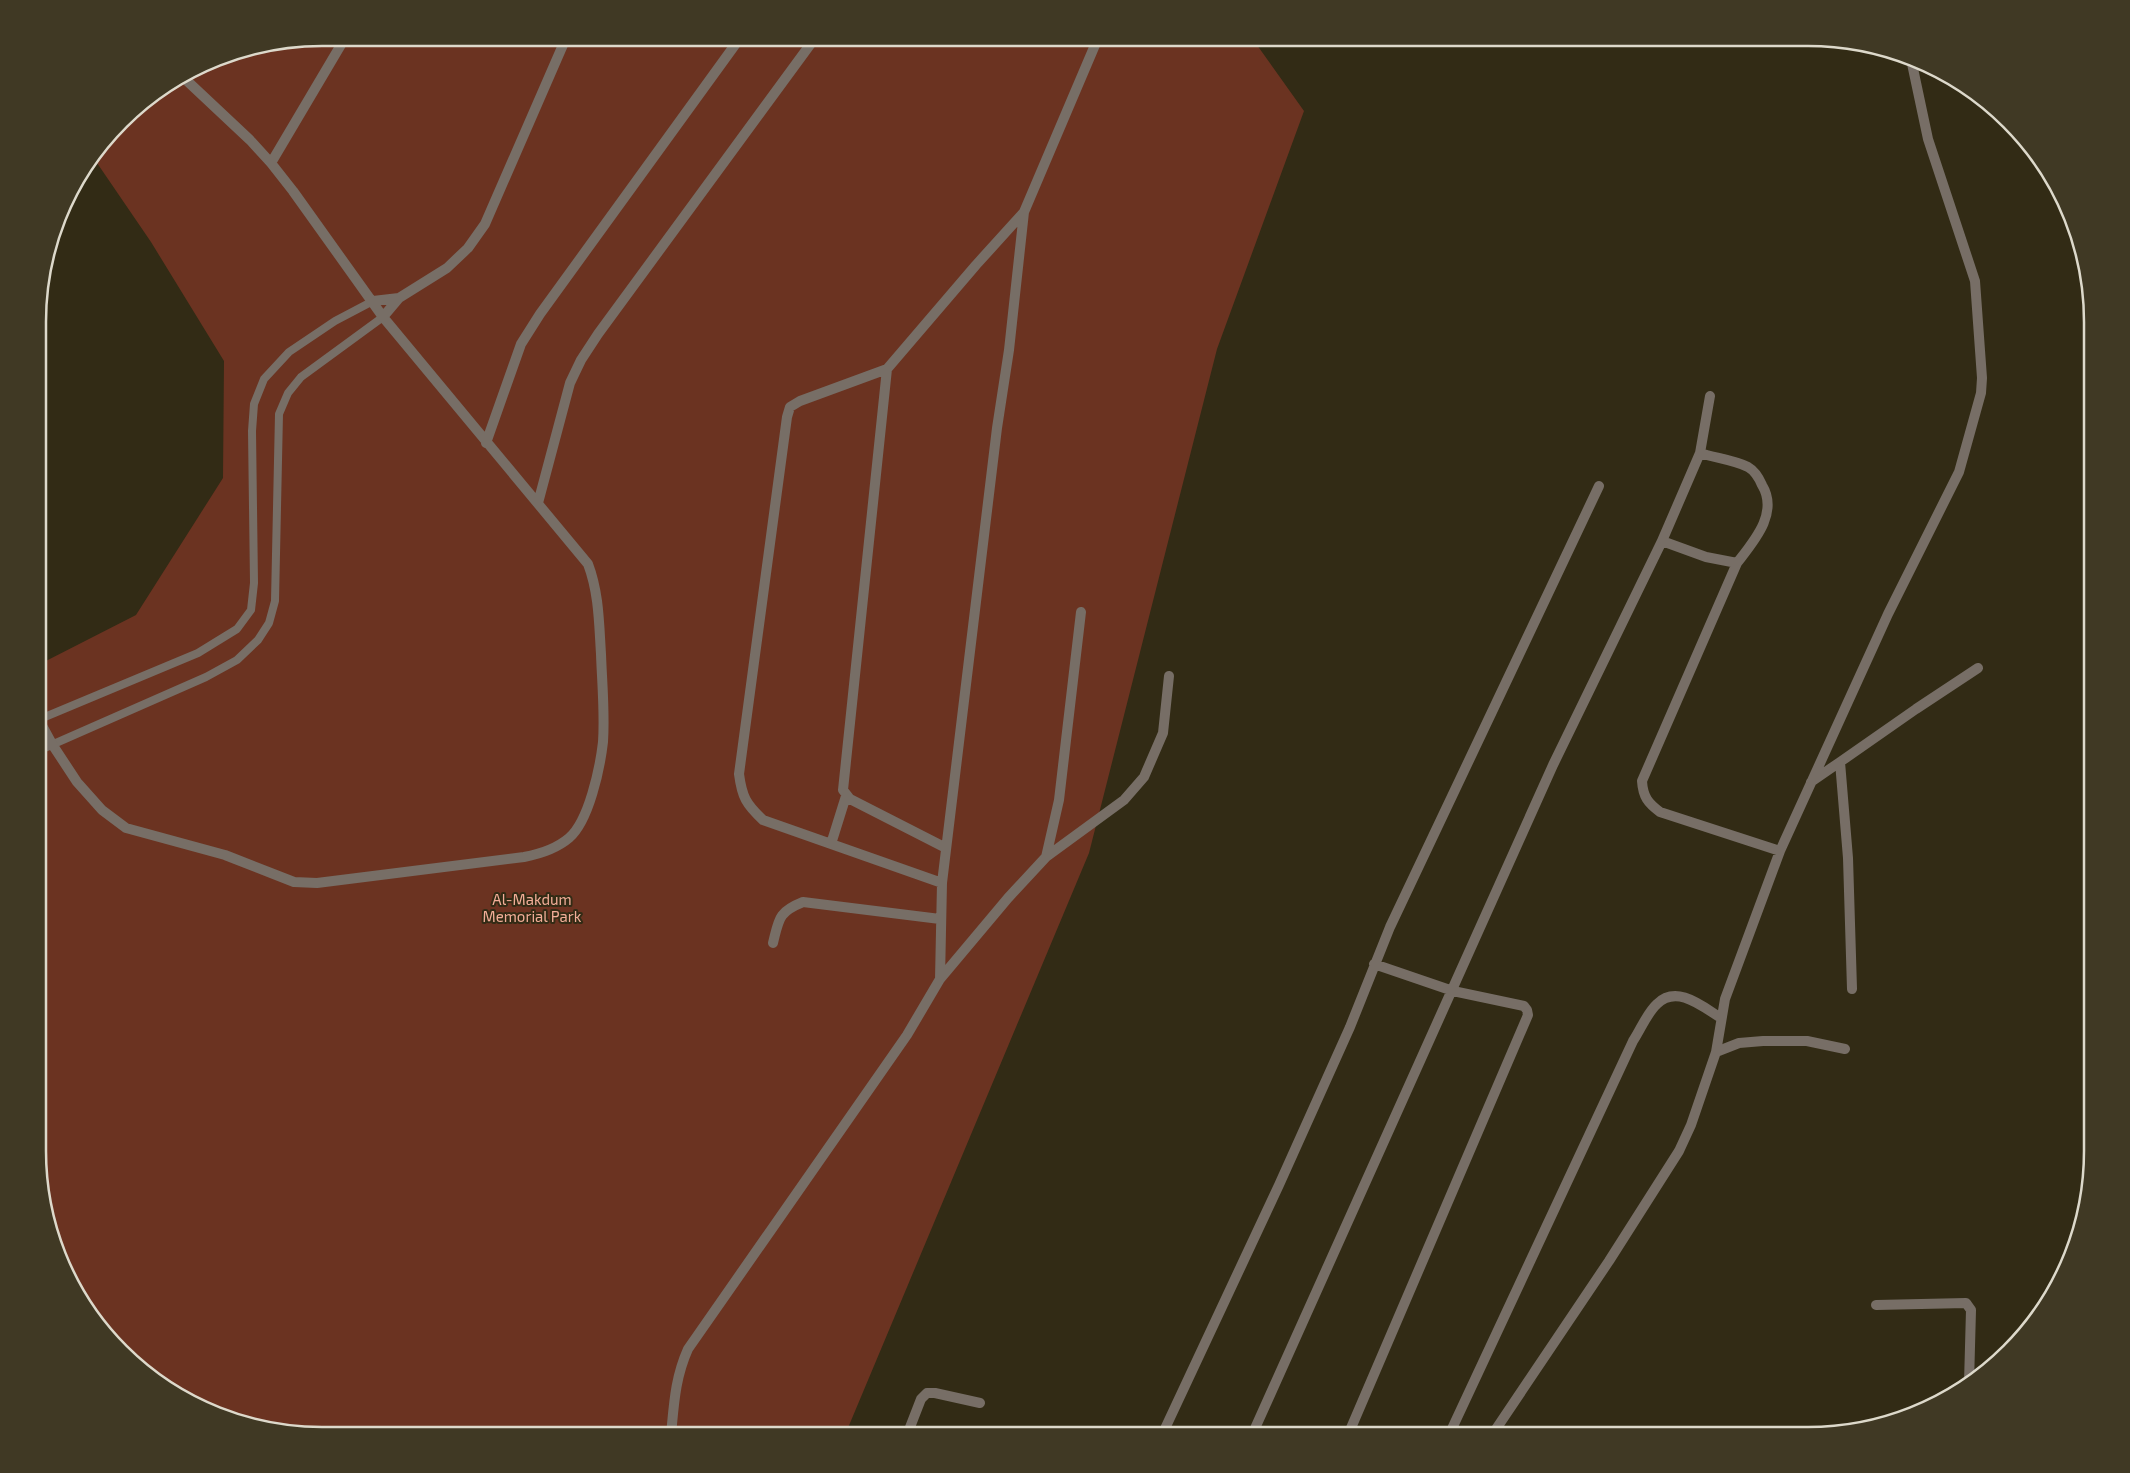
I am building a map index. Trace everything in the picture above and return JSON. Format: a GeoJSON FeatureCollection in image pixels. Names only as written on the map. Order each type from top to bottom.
{"type":"FeatureCollection","features":[{"type":"Feature","properties":{"kind":"street"},"geometry":{"type":"LineString","coordinates":[[271,163],[340,46]]}},
{"type":"Feature","properties":{"kind":"street"},"geometry":{"type":"LineString","coordinates":[[384,317],[399,298],[446,268],[468,248],[485,224],[563,46]]}},
{"type":"Feature","properties":{"kind":"street"},"geometry":{"type":"LineString","coordinates":[[486,443],[521,344],[540,314],[734,46]]}},
{"type":"Feature","properties":{"kind":"street"},"geometry":{"type":"LineString","coordinates":[[538,503],[570,383],[581,360],[598,334],[809,46]]}},
{"type":"Feature","properties":{"kind":"street"},"geometry":{"type":"LineString","coordinates":[[940,979],[942,883],[997,428],[1009,350],[1024,212],[1095,46]]}},
{"type":"Feature","properties":{"kind":"street"},"geometry":{"type":"LineString","coordinates":[[1497,1427],[1609,1261],[1679,1150],[1691,1125],[1716,1052],[1725,1000],[1780,851],[1888,614],[1959,472],[1981,393],[1982,356],[1975,282],[1928,139],[1913,67]]}},
{"type":"Feature","properties":{"kind":"street"},"geometry":{"type":"LineString","coordinates":[[46,732],[77,782],[102,810],[126,828],[225,854],[274,876],[294,882],[317,884],[524,858],[547,852],[570,838],[582,821],[593,789],[602,744],[604,708],[595,581],[588,564],[486,443],[384,317],[271,163],[250,140],[187,81]]}},
{"type":"Feature","properties":{"kind":"street"},"geometry":{"type":"LineString","coordinates":[[942,883],[763,820],[748,806],[741,793],[739,774],[785,427],[790,407],[800,400],[887,369],[976,264],[1024,212]]}},
{"type":"Feature","properties":{"kind":"street"},"geometry":{"type":"LineString","coordinates":[[373,302],[399,298]]}},
{"type":"Feature","properties":{"kind":"street"},"geometry":{"type":"LineString","coordinates":[[887,369],[843,790],[846,796],[946,848]]}},
{"type":"Feature","properties":{"kind":"street"},"geometry":{"type":"LineString","coordinates":[[1256,1427],[1453,992],[1553,765],[1662,541],[1700,453],[1710,396]]}},
{"type":"Feature","properties":{"kind":"street"},"geometry":{"type":"LineString","coordinates":[[1700,453],[1749,468],[1757,475],[1766,491],[1768,502],[1766,521],[1737,563],[1642,781],[1643,794],[1649,804],[1660,812],[1780,851]]}},
{"type":"Feature","properties":{"kind":"street"},"geometry":{"type":"LineString","coordinates":[[1166,1427],[1279,1185],[1350,1027],[1390,927],[1599,486]]}},
{"type":"Feature","properties":{"kind":"street"},"geometry":{"type":"LineString","coordinates":[[1662,541],[1706,557],[1737,563]]}},
{"type":"Feature","properties":{"kind":"street"},"geometry":{"type":"LineString","coordinates":[[1046,857],[1059,800],[1081,612]]}},
{"type":"Feature","properties":{"kind":"street"},"geometry":{"type":"LineString","coordinates":[[1811,782],[1978,668]]}},
{"type":"Feature","properties":{"kind":"street"},"geometry":{"type":"LineString","coordinates":[[672,1427],[679,1369],[688,1349],[907,1035],[940,979],[1008,898],[1046,857],[1124,800],[1144,777],[1163,733],[1170,676]]}},
{"type":"Feature","properties":{"kind":"street"},"geometry":{"type":"LineString","coordinates":[[1840,762],[1848,858],[1852,990]]}},
{"type":"Feature","properties":{"kind":"street"},"geometry":{"type":"LineString","coordinates":[[832,844],[846,796]]}},
{"type":"Feature","properties":{"kind":"street"},"geometry":{"type":"LineString","coordinates":[[773,943],[779,918],[791,907],[803,902],[940,919]]}},
{"type":"Feature","properties":{"kind":"street"},"geometry":{"type":"LineString","coordinates":[[1351,1427],[1528,1015],[1524,1006],[1453,992],[1374,964]]}},
{"type":"Feature","properties":{"kind":"street"},"geometry":{"type":"LineString","coordinates":[[1453,1427],[1633,1041],[1657,1004],[1668,997],[1681,996],[1696,1002],[1721,1018]]}},
{"type":"Feature","properties":{"kind":"street"},"geometry":{"type":"LineString","coordinates":[[1716,1052],[1739,1043],[1763,1041],[1807,1041],[1845,1049]]}},
{"type":"Feature","properties":{"kind":"street"},"geometry":{"type":"LineString","coordinates":[[1876,1306],[1966,1303],[1971,1310],[1969,1374]]}},
{"type":"Feature","properties":{"kind":"street"},"geometry":{"type":"LineString","coordinates":[[910,1427],[921,1399],[927,1393],[980,1403]]}},
{"type":"Feature","properties":{"kind":"lane"},"geometry":{"type":"LineString","coordinates":[[46,717],[198,653],[237,629],[251,610],[254,583],[252,431],[254,404],[264,379],[288,352],[335,321],[373,302]]}},
{"type":"Feature","properties":{"kind":"lane"},"geometry":{"type":"LineString","coordinates":[[46,747],[206,677],[237,660],[258,640],[269,623],[275,601],[279,414],[288,393],[301,377],[384,317]]}},
{"type":"Feature","properties":{"kind":"green space","name":"Al-Makdum Memorial Park"},"geometry":{"type":"Polygon","coordinates":[[[322,46],[1258,46],[1304,111],[1217,349],[1089,853],[848,1427],[322,1427],[268,1421],[217,1406],[184,1390],[154,1370],[115,1333],[83,1289],[61,1239],[52,1205],[47,1169],[46,661],[136,615],[223,478],[224,361],[151,242],[97,163],[103,154],[140,115],[184,83],[234,61],[286,49],[322,46]]]}}]}
